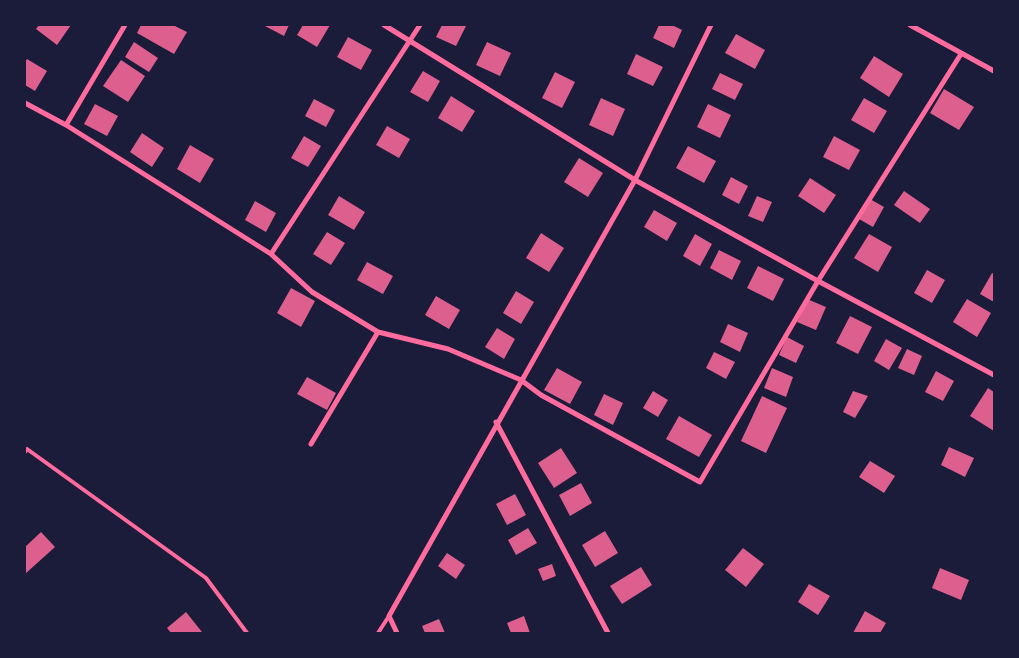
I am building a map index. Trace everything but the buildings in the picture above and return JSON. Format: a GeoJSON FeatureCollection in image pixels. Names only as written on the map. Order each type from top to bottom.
{"type":"FeatureCollection","features":[{"type":"Feature","properties":{"kind":"street"},"geometry":{"type":"LineString","coordinates":[[66,125],[125,25]]}},
{"type":"Feature","properties":{"kind":"street"},"geometry":{"type":"LineString","coordinates":[[384,25],[635,180],[994,375]]}},
{"type":"Feature","properties":{"kind":"street"},"geometry":{"type":"LineString","coordinates":[[271,254],[420,25]]}},
{"type":"Feature","properties":{"kind":"street"},"geometry":{"type":"LineString","coordinates":[[396,633],[388,616],[496,422],[635,180],[712,25]]}},
{"type":"Feature","properties":{"kind":"street"},"geometry":{"type":"LineString","coordinates":[[910,25],[994,71]]}},
{"type":"Feature","properties":{"kind":"street"},"geometry":{"type":"LineString","coordinates":[[25,103],[66,125],[271,254],[312,292],[378,332],[448,349],[521,380],[541,395],[700,482],[818,281],[961,54]]}},
{"type":"Feature","properties":{"kind":"street"},"geometry":{"type":"LineString","coordinates":[[311,444],[378,332]]}},
{"type":"Feature","properties":{"kind":"street"},"geometry":{"type":"LineString","coordinates":[[496,422],[608,633]]}},
{"type":"Feature","properties":{"kind":"lane"},"geometry":{"type":"LineString","coordinates":[[25,452],[28,449],[206,578],[247,633]]}},
{"type":"Feature","properties":{"kind":"lane"},"geometry":{"type":"LineString","coordinates":[[378,633],[388,616]]}}]}
